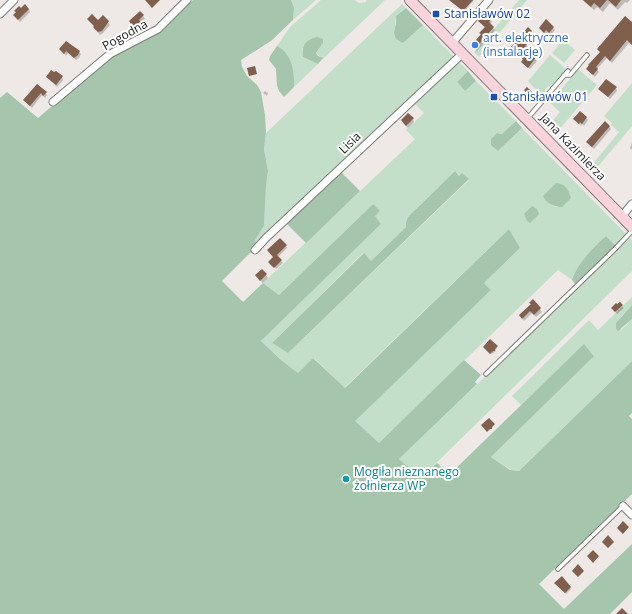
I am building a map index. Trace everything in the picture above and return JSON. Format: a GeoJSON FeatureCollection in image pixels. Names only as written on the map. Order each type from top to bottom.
{"type":"FeatureCollection","features":[{"type":"Feature","properties":{"kind":"main road","name":"Jana Kazimierza"},"geometry":{"type":"LineString","coordinates":[[410,0],[632,227]]}},
{"type":"Feature","properties":{"kind":"street"},"geometry":{"type":"LineString","coordinates":[[0,14],[14,0]]}},
{"type":"Feature","properties":{"kind":"street","name":"Pogodna"},"geometry":{"type":"LineString","coordinates":[[54,102],[110,54],[158,29],[187,0]]}},
{"type":"Feature","properties":{"kind":"street"},"geometry":{"type":"LineString","coordinates":[[452,43],[489,0]]}},
{"type":"Feature","properties":{"kind":"street","name":"Lisia"},"geometry":{"type":"LineString","coordinates":[[255,250],[364,145],[462,54]]}},
{"type":"Feature","properties":{"kind":"street"},"geometry":{"type":"LineString","coordinates":[[622,216],[632,204]]}},
{"type":"Feature","properties":{"kind":"street"},"geometry":{"type":"LineString","coordinates":[[623,506],[632,515]]}},
{"type":"Feature","properties":{"kind":"lane"},"geometry":{"type":"LineString","coordinates":[[527,119],[564,76],[587,55]]}},
{"type":"Feature","properties":{"kind":"lane"},"geometry":{"type":"LineString","coordinates":[[486,374],[615,250],[632,231]]}},
{"type":"Feature","properties":{"kind":"lane"},"geometry":{"type":"LineString","coordinates":[[558,569],[623,506]]}},
{"type":"Feature","properties":{"kind":"green space"},"geometry":{"type":"Polygon","coordinates":[[[193,0],[291,0],[294,8],[293,20],[271,41],[241,60],[242,67],[247,76],[257,85],[261,92],[265,115],[266,133],[264,149],[268,171],[264,226],[255,240],[257,246],[222,281],[243,302],[263,283],[279,295],[373,204],[380,211],[375,216],[381,224],[261,341],[281,360],[298,373],[313,358],[345,388],[509,229],[520,248],[484,283],[491,290],[355,421],[379,443],[464,360],[481,375],[475,382],[477,384],[399,459],[421,478],[437,463],[448,476],[584,344],[594,356],[491,457],[510,470],[519,471],[632,361],[632,413],[629,416],[632,419],[632,494],[539,584],[564,609],[632,544],[632,592],[610,614],[0,614],[0,98],[7,92],[38,118],[110,57],[164,29],[193,0]]]}},
{"type":"Feature","properties":{"kind":"green space"},"geometry":{"type":"Polygon","coordinates":[[[291,0],[316,0],[293,20],[294,8],[291,0]]]}},
{"type":"Feature","properties":{"kind":"green space"},"geometry":{"type":"Polygon","coordinates":[[[321,0],[355,0],[359,3],[366,2],[366,0],[385,0],[323,59],[316,53],[323,43],[304,45],[302,50],[303,57],[318,64],[294,87],[293,70],[289,58],[282,49],[277,46],[290,27],[321,0]]]}},
{"type":"Feature","properties":{"kind":"green space"},"geometry":{"type":"Polygon","coordinates":[[[519,0],[527,0],[479,57],[474,52],[519,0]]]}},
{"type":"Feature","properties":{"kind":"green space"},"geometry":{"type":"Polygon","coordinates":[[[402,4],[406,8],[396,17],[395,23],[403,43],[423,25],[455,58],[257,246],[255,240],[264,226],[268,171],[264,149],[266,133],[402,4]]]}},
{"type":"Feature","properties":{"kind":"green space"},"geometry":{"type":"Polygon","coordinates":[[[406,8],[423,25],[403,43],[396,39],[394,33],[396,16],[406,8]]]}},
{"type":"Feature","properties":{"kind":"green space"},"geometry":{"type":"Polygon","coordinates":[[[317,37],[323,39],[323,43],[316,53],[318,56],[323,58],[318,64],[303,57],[303,49],[307,41],[317,37]]]}},
{"type":"Feature","properties":{"kind":"green space"},"geometry":{"type":"Polygon","coordinates":[[[563,40],[575,50],[564,63],[552,53],[563,40]]]}},
{"type":"Feature","properties":{"kind":"green space"},"geometry":{"type":"Polygon","coordinates":[[[277,46],[286,53],[289,58],[292,64],[294,76],[294,87],[284,97],[277,86],[276,69],[269,60],[277,46]]]}},
{"type":"Feature","properties":{"kind":"green space"},"geometry":{"type":"Polygon","coordinates":[[[550,55],[566,69],[551,88],[548,86],[543,98],[528,81],[550,55]]]}},
{"type":"Feature","properties":{"kind":"green space"},"geometry":{"type":"Polygon","coordinates":[[[457,60],[468,71],[457,82],[465,91],[476,81],[516,121],[502,134],[497,133],[498,151],[522,128],[626,234],[616,246],[606,236],[586,256],[574,274],[572,280],[558,270],[379,443],[354,421],[491,290],[484,283],[520,248],[509,229],[344,388],[314,358],[298,373],[281,360],[261,341],[381,224],[374,216],[373,204],[279,295],[263,283],[415,139],[406,130],[424,113],[414,103],[457,60]],[[455,171],[408,217],[406,227],[371,261],[363,253],[272,343],[288,353],[469,180],[462,173],[460,176],[455,171]],[[565,186],[549,203],[557,207],[571,198],[565,186]]]}},
{"type":"Feature","properties":{"kind":"green space"},"geometry":{"type":"Polygon","coordinates":[[[578,69],[597,85],[558,131],[550,124],[560,112],[550,103],[578,69]]]}},
{"type":"Feature","properties":{"kind":"green space"},"geometry":{"type":"Polygon","coordinates":[[[468,71],[476,81],[465,91],[457,82],[468,71]]]}},
{"type":"Feature","properties":{"kind":"green space"},"geometry":{"type":"Polygon","coordinates":[[[632,83],[632,126],[595,170],[591,166],[619,132],[604,116],[632,83]]]}},
{"type":"Feature","properties":{"kind":"green space"},"geometry":{"type":"Polygon","coordinates":[[[516,121],[522,128],[498,151],[491,145],[491,139],[497,133],[502,134],[516,121]]]}},
{"type":"Feature","properties":{"kind":"green space"},"geometry":{"type":"Polygon","coordinates":[[[340,171],[360,191],[306,243],[286,223],[340,171]]]}},
{"type":"Feature","properties":{"kind":"green space"},"geometry":{"type":"Polygon","coordinates":[[[455,171],[459,176],[462,173],[469,179],[288,353],[272,343],[364,253],[371,261],[406,227],[408,217],[455,171]]]}},
{"type":"Feature","properties":{"kind":"green space"},"geometry":{"type":"Polygon","coordinates":[[[556,183],[562,184],[566,188],[571,198],[562,207],[551,204],[546,201],[543,196],[556,183]]]}},
{"type":"Feature","properties":{"kind":"green space"},"geometry":{"type":"Polygon","coordinates":[[[532,206],[537,209],[539,214],[530,223],[527,221],[524,214],[532,206]]]}},
{"type":"Feature","properties":{"kind":"green space"},"geometry":{"type":"Polygon","coordinates":[[[606,236],[616,246],[576,285],[572,280],[574,274],[591,250],[606,236]]]}},
{"type":"Feature","properties":{"kind":"green space"},"geometry":{"type":"Polygon","coordinates":[[[630,238],[632,240],[632,271],[421,478],[399,459],[630,238]]]}},
{"type":"Feature","properties":{"kind":"green space"},"geometry":{"type":"Polygon","coordinates":[[[632,297],[632,305],[620,318],[621,330],[632,319],[632,361],[519,471],[511,470],[491,457],[594,355],[584,345],[521,405],[512,396],[589,320],[598,330],[632,297]]]}},
{"type":"Feature","properties":{"kind":"green space"},"geometry":{"type":"Polygon","coordinates":[[[632,305],[632,319],[618,331],[616,329],[616,323],[632,305]]]}},
{"type":"Feature","properties":{"kind":"building"},"geometry":{"type":"Polygon","coordinates":[[[145,0],[160,0],[152,8],[145,0]]]}},
{"type":"Feature","properties":{"kind":"building"},"geometry":{"type":"Polygon","coordinates":[[[449,0],[473,0],[463,11],[449,0]]]}},
{"type":"Feature","properties":{"kind":"building"},"geometry":{"type":"Polygon","coordinates":[[[583,0],[607,0],[600,8],[594,3],[591,7],[583,0]]]}},
{"type":"Feature","properties":{"kind":"building"},"geometry":{"type":"Polygon","coordinates":[[[608,0],[621,0],[616,7],[608,0]]]}},
{"type":"Feature","properties":{"kind":"building"},"geometry":{"type":"Polygon","coordinates":[[[25,4],[29,9],[18,20],[13,15],[16,12],[14,11],[19,6],[21,8],[25,4]]]}},
{"type":"Feature","properties":{"kind":"building"},"geometry":{"type":"Polygon","coordinates":[[[140,11],[144,15],[139,20],[141,22],[132,29],[129,21],[140,11]]]}},
{"type":"Feature","properties":{"kind":"building"},"geometry":{"type":"Polygon","coordinates":[[[92,14],[98,20],[103,15],[109,21],[102,31],[98,32],[87,19],[92,14]]]}},
{"type":"Feature","properties":{"kind":"building"},"geometry":{"type":"Polygon","coordinates":[[[487,16],[491,19],[489,22],[494,27],[475,49],[471,46],[481,34],[479,33],[485,27],[478,21],[482,17],[484,19],[487,16]]]}},
{"type":"Feature","properties":{"kind":"building"},"geometry":{"type":"Polygon","coordinates":[[[625,16],[632,22],[632,45],[627,40],[610,61],[605,56],[596,67],[598,69],[593,75],[586,69],[588,65],[600,52],[597,49],[625,16]]]}},
{"type":"Feature","properties":{"kind":"building"},"geometry":{"type":"Polygon","coordinates":[[[546,19],[554,27],[549,33],[546,30],[544,33],[539,28],[546,19]]]}},
{"type":"Feature","properties":{"kind":"building"},"geometry":{"type":"Polygon","coordinates":[[[528,27],[532,31],[524,40],[528,43],[525,46],[536,57],[528,68],[521,62],[523,59],[510,48],[528,27]]]}},
{"type":"Feature","properties":{"kind":"building"},"geometry":{"type":"Polygon","coordinates":[[[66,41],[80,51],[74,58],[66,51],[64,54],[59,49],[66,41]]]}},
{"type":"Feature","properties":{"kind":"building"},"geometry":{"type":"Polygon","coordinates":[[[255,66],[257,74],[249,76],[247,68],[255,66]]]}},
{"type":"Feature","properties":{"kind":"building"},"geometry":{"type":"Polygon","coordinates":[[[51,70],[54,72],[56,71],[63,76],[56,85],[46,77],[51,70]]]}},
{"type":"Feature","properties":{"kind":"building"},"geometry":{"type":"Polygon","coordinates":[[[606,79],[617,87],[608,97],[598,89],[606,79]]]}},
{"type":"Feature","properties":{"kind":"building"},"geometry":{"type":"Polygon","coordinates":[[[37,84],[47,92],[43,96],[41,93],[30,106],[23,100],[37,84]]]}},
{"type":"Feature","properties":{"kind":"building"},"geometry":{"type":"Polygon","coordinates":[[[527,87],[536,96],[533,100],[524,90],[527,87]]]}},
{"type":"Feature","properties":{"kind":"building"},"geometry":{"type":"Polygon","coordinates":[[[580,111],[587,117],[582,124],[580,122],[579,124],[573,119],[580,111]]]}},
{"type":"Feature","properties":{"kind":"building"},"geometry":{"type":"Polygon","coordinates":[[[408,113],[414,118],[406,126],[401,120],[408,113]]]}},
{"type":"Feature","properties":{"kind":"building"},"geometry":{"type":"Polygon","coordinates":[[[605,121],[610,126],[592,147],[586,142],[605,121]]]}},
{"type":"Feature","properties":{"kind":"building"},"geometry":{"type":"Polygon","coordinates":[[[280,238],[287,245],[277,255],[282,260],[274,268],[268,262],[273,257],[267,250],[280,238]]]}},
{"type":"Feature","properties":{"kind":"building"},"geometry":{"type":"Polygon","coordinates":[[[262,269],[267,274],[260,281],[255,275],[262,269]]]}},
{"type":"Feature","properties":{"kind":"building"},"geometry":{"type":"Polygon","coordinates":[[[533,299],[541,308],[534,315],[530,311],[522,319],[519,315],[531,304],[529,303],[533,299]]]}},
{"type":"Feature","properties":{"kind":"building"},"geometry":{"type":"Polygon","coordinates":[[[620,302],[623,305],[615,312],[611,308],[616,303],[617,304],[620,302]]]}},
{"type":"Feature","properties":{"kind":"building"},"geometry":{"type":"Polygon","coordinates":[[[490,339],[498,346],[495,351],[490,354],[483,347],[490,339]]]}},
{"type":"Feature","properties":{"kind":"building"},"geometry":{"type":"Polygon","coordinates":[[[489,418],[495,424],[492,429],[487,432],[481,425],[489,418]]]}},
{"type":"Feature","properties":{"kind":"building"},"geometry":{"type":"Polygon","coordinates":[[[623,521],[629,527],[623,534],[617,528],[623,521]]]}},
{"type":"Feature","properties":{"kind":"building"},"geometry":{"type":"Polygon","coordinates":[[[608,535],[614,542],[608,548],[602,542],[608,535]]]}},
{"type":"Feature","properties":{"kind":"building"},"geometry":{"type":"Polygon","coordinates":[[[593,550],[599,556],[593,563],[587,556],[593,550]]]}},
{"type":"Feature","properties":{"kind":"building"},"geometry":{"type":"Polygon","coordinates":[[[578,564],[584,571],[578,577],[572,571],[578,564]]]}},
{"type":"Feature","properties":{"kind":"building"},"geometry":{"type":"Polygon","coordinates":[[[562,576],[571,587],[565,593],[554,583],[562,576]]]}},
{"type":"Feature","properties":{"kind":"building"},"geometry":{"type":"Polygon","coordinates":[[[622,608],[628,614],[616,614],[622,608]]]}},
{"type":"Feature","properties":{"kind":"place","name":"Stanisławów 02"},"geometry":{"type":"Point","coordinates":[436,14]}},
{"type":"Feature","properties":{"kind":"place","name":"art. elektryczne (instalacje)"},"geometry":{"type":"Point","coordinates":[475,45]}},
{"type":"Feature","properties":{"kind":"place","name":"Stanisławów 01"},"geometry":{"type":"Point","coordinates":[494,97]}},
{"type":"Feature","properties":{"kind":"place","name":"Mogiła nieznanego żołnierza WP"},"geometry":{"type":"Point","coordinates":[346,479]}}]}
